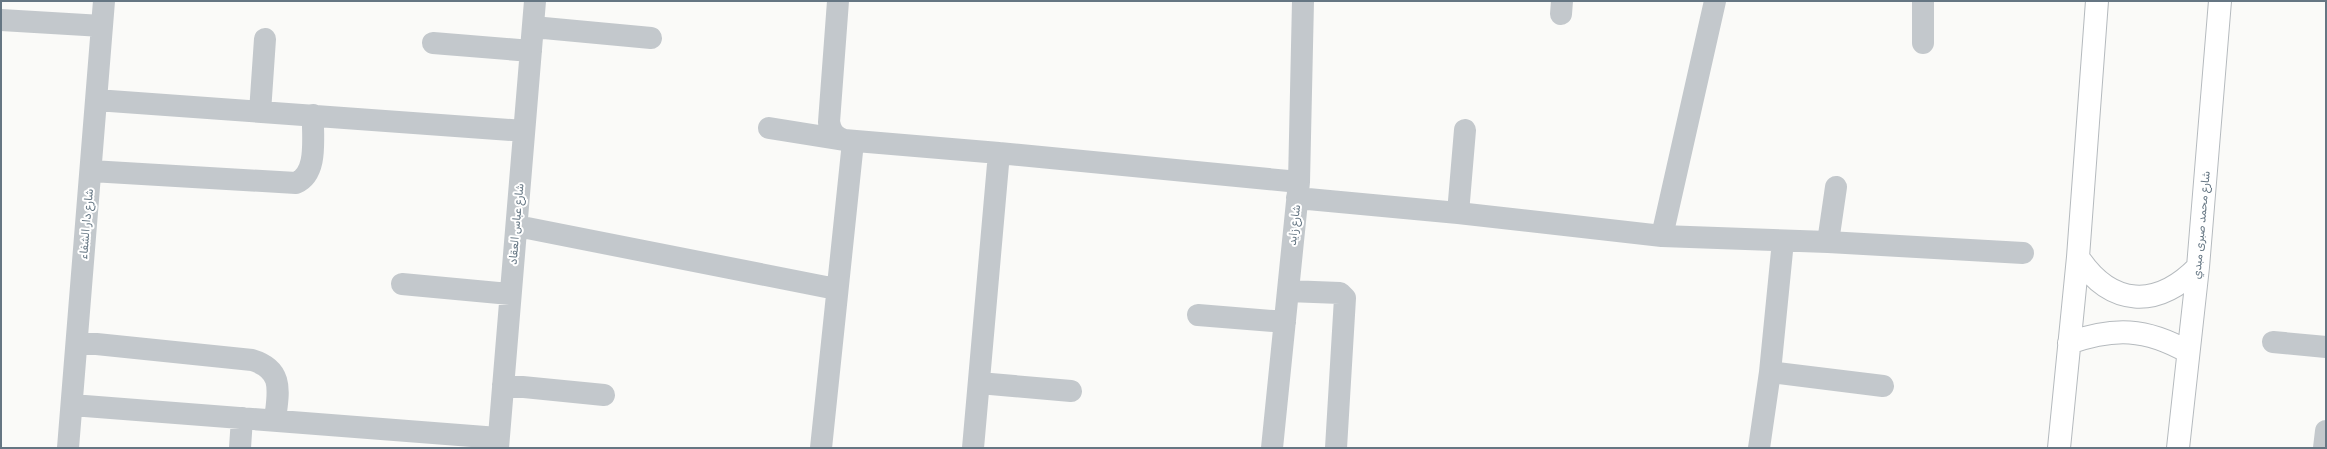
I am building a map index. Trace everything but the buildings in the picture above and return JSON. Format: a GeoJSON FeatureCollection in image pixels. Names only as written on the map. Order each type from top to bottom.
{"type":"FeatureCollection","features":[{"type":"Feature","properties":{"kind":"main road"},"geometry":{"type":"LineString","coordinates":[[2059,448],[2078,257],[2097,1]]}},
{"type":"Feature","properties":{"kind":"main road","name":"شارع محمد صبرى مبدي"},"geometry":{"type":"LineString","coordinates":[[2178,448],[2198,267],[2220,1]]}},
{"type":"Feature","properties":{"kind":"main road"},"geometry":{"type":"LineString","coordinates":[[2078,257],[2089,274],[2105,287],[2125,295],[2145,297],[2165,292],[2184,282],[2198,267]]}},
{"type":"Feature","properties":{"kind":"main road"},"geometry":{"type":"LineString","coordinates":[[2069,343],[2109,332],[2130,332],[2170,342],[2188,352]]}},
{"type":"Feature","properties":{"kind":"street","name":"شارع دار الشفاء"},"geometry":{"type":"LineString","coordinates":[[68,448],[104,1]]}},
{"type":"Feature","properties":{"kind":"street","name":"شارع عباس العقاد"},"geometry":{"type":"LineString","coordinates":[[498,443],[535,1]]}},
{"type":"Feature","properties":{"kind":"street"},"geometry":{"type":"LineString","coordinates":[[838,1],[829,122],[833,134],[848,141]]}},
{"type":"Feature","properties":{"kind":"street","name":"شارع زايد"},"geometry":{"type":"LineString","coordinates":[[1272,448],[1298,190],[1303,1]]}},
{"type":"Feature","properties":{"kind":"street"},"geometry":{"type":"LineString","coordinates":[[1662,236],[1715,1]]}},
{"type":"Feature","properties":{"kind":"street"},"geometry":{"type":"LineString","coordinates":[[1923,1],[1923,43]]}},
{"type":"Feature","properties":{"kind":"street"},"geometry":{"type":"LineString","coordinates":[[1,20],[102,26]]}},
{"type":"Feature","properties":{"kind":"street"},"geometry":{"type":"LineString","coordinates":[[533,27],[651,38]]}},
{"type":"Feature","properties":{"kind":"street"},"geometry":{"type":"LineString","coordinates":[[260,112],[265,39]]}},
{"type":"Feature","properties":{"kind":"street"},"geometry":{"type":"LineString","coordinates":[[434,43],[531,51]]}},
{"type":"Feature","properties":{"kind":"street"},"geometry":{"type":"LineString","coordinates":[[96,100],[524,131]]}},
{"type":"Feature","properties":{"kind":"street"},"geometry":{"type":"LineString","coordinates":[[90,171],[296,183],[303,180],[311,167],[313,116]]}},
{"type":"Feature","properties":{"kind":"street"},"geometry":{"type":"LineString","coordinates":[[769,128],[848,141],[999,152],[1298,190],[1458,213],[1662,236],[1828,242],[2022,253]]}},
{"type":"Feature","properties":{"kind":"street"},"geometry":{"type":"LineString","coordinates":[[1458,213],[1465,130]]}},
{"type":"Feature","properties":{"kind":"street"},"geometry":{"type":"LineString","coordinates":[[821,448],[848,141]]}},
{"type":"Feature","properties":{"kind":"street"},"geometry":{"type":"LineString","coordinates":[[973,448],[999,152]]}},
{"type":"Feature","properties":{"kind":"street"},"geometry":{"type":"LineString","coordinates":[[1828,242],[1836,187]]}},
{"type":"Feature","properties":{"kind":"street"},"geometry":{"type":"LineString","coordinates":[[516,226],[836,289]]}},
{"type":"Feature","properties":{"kind":"street"},"geometry":{"type":"LineString","coordinates":[[1759,448],[1770,372],[1783,241]]}},
{"type":"Feature","properties":{"kind":"street"},"geometry":{"type":"LineString","coordinates":[[402,284],[510,294]]}},
{"type":"Feature","properties":{"kind":"street"},"geometry":{"type":"LineString","coordinates":[[1288,291],[1340,293],[1345,298],[1336,448]]}},
{"type":"Feature","properties":{"kind":"street"},"geometry":{"type":"LineString","coordinates":[[1198,315],[1284,322]]}},
{"type":"Feature","properties":{"kind":"street"},"geometry":{"type":"LineString","coordinates":[[77,342],[261,362],[275,375],[278,385],[276,420]]}},
{"type":"Feature","properties":{"kind":"street"},"geometry":{"type":"LineString","coordinates":[[2273,342],[2326,347]]}},
{"type":"Feature","properties":{"kind":"street"},"geometry":{"type":"LineString","coordinates":[[1770,372],[1883,386]]}},
{"type":"Feature","properties":{"kind":"street"},"geometry":{"type":"LineString","coordinates":[[979,383],[1071,391]]}},
{"type":"Feature","properties":{"kind":"street"},"geometry":{"type":"LineString","coordinates":[[503,385],[604,394]]}},
{"type":"Feature","properties":{"kind":"street"},"geometry":{"type":"LineString","coordinates":[[72,405],[276,420],[498,443]]}},
{"type":"Feature","properties":{"kind":"street"},"geometry":{"type":"LineString","coordinates":[[240,448],[242,418]]}},
{"type":"Feature","properties":{"kind":"street"},"geometry":{"type":"LineString","coordinates":[[2324,448],[2326,431]]}}]}
